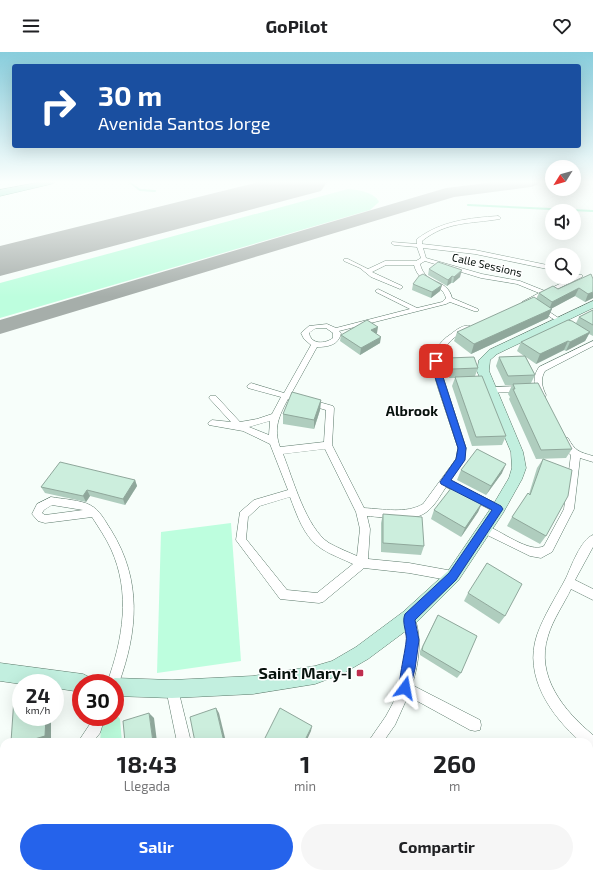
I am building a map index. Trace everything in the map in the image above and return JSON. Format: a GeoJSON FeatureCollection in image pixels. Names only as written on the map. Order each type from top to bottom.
{"type":"FeatureCollection","features":[{"type":"Feature","properties":{"kind":"main road"},"geometry":{"type":"LineString","coordinates":[[124,687],[172,689],[252,685],[315,675],[336,668],[362,653],[409,618],[452,576],[498,509],[515,479],[519,468],[519,459],[514,442],[486,384],[482,366],[484,359],[488,355],[565,324],[593,304]]}},
{"type":"Feature","properties":{"kind":"main road"},"geometry":{"type":"LineString","coordinates":[[0,672],[72,682]]}},
{"type":"Feature","properties":{"kind":"street"},"geometry":{"type":"LineString","coordinates":[[367,272],[386,263],[417,263],[424,259],[419,245],[419,240],[426,233],[456,223],[477,221]]}},
{"type":"Feature","properties":{"kind":"street"},"geometry":{"type":"LineString","coordinates":[[394,243],[487,254],[545,266]]}},
{"type":"Feature","properties":{"kind":"street","name":"Calle Sessions"},"geometry":{"type":"LineString","coordinates":[[424,259],[480,276],[518,282],[545,293]]}},
{"type":"Feature","properties":{"kind":"street"},"geometry":{"type":"LineString","coordinates":[[346,260],[362,267],[373,276],[400,287]]}},
{"type":"Feature","properties":{"kind":"street"},"geometry":{"type":"LineString","coordinates":[[417,263],[420,275],[444,288],[449,299]]}},
{"type":"Feature","properties":{"kind":"street"},"geometry":{"type":"LineString","coordinates":[[516,306],[564,284]]}},
{"type":"Feature","properties":{"kind":"street"},"geometry":{"type":"LineString","coordinates":[[378,291],[416,310]]}},
{"type":"Feature","properties":{"kind":"street"},"geometry":{"type":"LineString","coordinates":[[335,330],[440,305],[449,299]]}},
{"type":"Feature","properties":{"kind":"street"},"geometry":{"type":"LineString","coordinates":[[449,299],[476,310]]}},
{"type":"Feature","properties":{"kind":"street"},"geometry":{"type":"LineString","coordinates":[[528,301],[565,324]]}},
{"type":"Feature","properties":{"kind":"street"},"geometry":{"type":"LineString","coordinates":[[361,512],[407,514],[418,512],[426,507],[460,460],[462,448],[445,383],[437,371],[436,361],[439,351],[444,343],[456,333],[477,324]]}},
{"type":"Feature","properties":{"kind":"street"},"geometry":{"type":"LineString","coordinates":[[321,325],[335,330],[338,336],[334,342],[325,345],[315,344],[307,339],[305,333],[316,326],[321,325]]}},
{"type":"Feature","properties":{"kind":"street"},"geometry":{"type":"LineString","coordinates":[[545,401],[539,388],[538,376],[542,369],[591,341]]}},
{"type":"Feature","properties":{"kind":"street"},"geometry":{"type":"LineString","coordinates":[[315,344],[275,416],[272,434],[275,446],[303,518],[311,532],[325,546],[362,563],[408,568],[452,576]]}},
{"type":"Feature","properties":{"kind":"street"},"geometry":{"type":"LineString","coordinates":[[486,384],[539,388]]}},
{"type":"Feature","properties":{"kind":"street"},"geometry":{"type":"LineString","coordinates":[[251,386],[330,408],[328,445],[361,512],[365,530],[362,563],[320,598],[284,595],[241,540],[243,515],[257,503],[293,492]]}},
{"type":"Feature","properties":{"kind":"street"},"geometry":{"type":"LineString","coordinates":[[213,398],[238,425],[250,429],[275,446],[328,445]]}},
{"type":"Feature","properties":{"kind":"street"},"geometry":{"type":"LineString","coordinates":[[212,423],[238,425],[258,422],[275,416]]}},
{"type":"Feature","properties":{"kind":"street"},"geometry":{"type":"LineString","coordinates":[[562,434],[568,448],[576,454],[593,459]]}},
{"type":"Feature","properties":{"kind":"street"},"geometry":{"type":"LineString","coordinates":[[485,528],[530,552],[541,553],[548,549],[569,509],[576,454]]}},
{"type":"Feature","properties":{"kind":"street"},"geometry":{"type":"LineString","coordinates":[[445,482],[498,509]]}},
{"type":"Feature","properties":{"kind":"street"},"geometry":{"type":"LineString","coordinates":[[95,513],[46,519],[41,518],[37,514],[40,507],[51,501],[86,507],[95,513],[119,554],[129,588],[129,628],[122,659],[116,674]]}},
{"type":"Feature","properties":{"kind":"street"},"geometry":{"type":"LineString","coordinates":[[586,738],[578,732],[556,707],[546,686],[539,665],[539,651],[542,638],[569,582],[593,539]]}},
{"type":"Feature","properties":{"kind":"street"},"geometry":{"type":"LineString","coordinates":[[569,582],[593,595]]}},
{"type":"Feature","properties":{"kind":"street"},"geometry":{"type":"LineString","coordinates":[[378,738],[393,715],[405,688],[413,640],[409,618]]}},
{"type":"Feature","properties":{"kind":"street"},"geometry":{"type":"LineString","coordinates":[[405,688],[475,725]]}},
{"type":"Feature","properties":{"kind":"street"},"geometry":{"type":"LineString","coordinates":[[172,689],[183,738]]}},
{"type":"Feature","properties":{"kind":"street"},"geometry":{"type":"LineString","coordinates":[[88,738],[96,726]]}},
{"type":"Feature","properties":{"kind":"green space"},"geometry":{"type":"Polygon","coordinates":[[[231,221],[334,221],[0,318],[0,283],[231,221]]]}},
{"type":"Feature","properties":{"kind":"green space"},"geometry":{"type":"Polygon","coordinates":[[[231,523],[241,661],[157,673],[161,532],[231,523]]]}},
{"type":"Feature","properties":{"kind":"green space"},"geometry":{"type":"Polygon","coordinates":[[[101,726],[121,726],[122,738],[100,738],[101,726]]]}},
{"type":"Feature","properties":{"kind":"building"},"geometry":{"type":"Polygon","coordinates":[[[438,262],[462,270],[448,280],[429,269],[438,262]]]}},
{"type":"Feature","properties":{"kind":"building"},"geometry":{"type":"Polygon","coordinates":[[[423,274],[442,285],[432,292],[413,284],[419,276],[423,274]]]}},
{"type":"Feature","properties":{"kind":"building"},"geometry":{"type":"Polygon","coordinates":[[[591,274],[593,279],[593,292],[588,294],[579,288],[552,302],[539,293],[553,286],[558,289],[569,284],[581,284],[581,279],[591,274]]]}},
{"type":"Feature","properties":{"kind":"building"},"geometry":{"type":"Polygon","coordinates":[[[534,297],[552,309],[474,344],[457,332],[534,297]]]}},
{"type":"Feature","properties":{"kind":"building"},"geometry":{"type":"Polygon","coordinates":[[[593,310],[593,325],[579,317],[593,310]]]}},
{"type":"Feature","properties":{"kind":"building"},"geometry":{"type":"Polygon","coordinates":[[[367,320],[378,327],[371,330],[381,337],[361,348],[341,335],[367,320]]]}},
{"type":"Feature","properties":{"kind":"building"},"geometry":{"type":"Polygon","coordinates":[[[568,320],[590,332],[540,354],[521,342],[568,320]]]}},
{"type":"Feature","properties":{"kind":"building"},"geometry":{"type":"Polygon","coordinates":[[[525,356],[535,375],[508,376],[499,357],[525,356]]]}},
{"type":"Feature","properties":{"kind":"building"},"geometry":{"type":"Polygon","coordinates":[[[474,357],[478,368],[452,369],[448,358],[474,357]]]}},
{"type":"Feature","properties":{"kind":"building"},"geometry":{"type":"Polygon","coordinates":[[[482,376],[506,436],[476,437],[455,377],[482,376]]]}},
{"type":"Feature","properties":{"kind":"building"},"geometry":{"type":"Polygon","coordinates":[[[538,383],[572,449],[541,450],[513,389],[515,389],[513,384],[538,383]]]}},
{"type":"Feature","properties":{"kind":"building"},"geometry":{"type":"Polygon","coordinates":[[[292,392],[321,400],[314,420],[283,414],[292,392]]]}},
{"type":"Feature","properties":{"kind":"building"},"geometry":{"type":"Polygon","coordinates":[[[477,449],[506,464],[491,486],[461,470],[477,449]]]}},
{"type":"Feature","properties":{"kind":"building"},"geometry":{"type":"Polygon","coordinates":[[[543,459],[572,470],[568,496],[546,536],[512,517],[528,493],[530,495],[543,459]]]}},
{"type":"Feature","properties":{"kind":"building"},"geometry":{"type":"Polygon","coordinates":[[[60,462],[135,480],[123,499],[87,490],[83,496],[41,487],[60,462]]]}},
{"type":"Feature","properties":{"kind":"building"},"geometry":{"type":"Polygon","coordinates":[[[452,487],[482,503],[465,528],[434,510],[452,487]]]}},
{"type":"Feature","properties":{"kind":"building"},"geometry":{"type":"Polygon","coordinates":[[[383,514],[422,517],[424,546],[383,543],[383,514]]]}},
{"type":"Feature","properties":{"kind":"building"},"geometry":{"type":"Polygon","coordinates":[[[487,563],[522,584],[505,616],[468,593],[487,563]]]}},
{"type":"Feature","properties":{"kind":"building"},"geometry":{"type":"Polygon","coordinates":[[[438,615],[477,636],[461,673],[422,650],[438,615]]]}},
{"type":"Feature","properties":{"kind":"building"},"geometry":{"type":"Polygon","coordinates":[[[216,708],[223,738],[194,738],[190,717],[216,708]]]}},
{"type":"Feature","properties":{"kind":"building"},"geometry":{"type":"Polygon","coordinates":[[[280,708],[312,726],[306,738],[265,738],[280,708]]]}},
{"type":"Feature","properties":{"kind":"building"},"geometry":{"type":"Polygon","coordinates":[[[149,713],[152,738],[125,738],[124,721],[149,713]]]}},
{"type":"Feature","properties":{"kind":"building"},"geometry":{"type":"Polygon","coordinates":[[[12,726],[46,726],[45,736],[38,738],[11,738],[12,726]]]}},
{"type":"Feature","properties":{"kind":"taxiway"},"geometry":{"type":"LineString","coordinates":[[0,327],[356,221]]}},
{"type":"Feature","properties":{"kind":"runway"},"geometry":{"type":"LineString","coordinates":[[0,261],[157,221]]}},
{"type":"Feature","properties":{"kind":"place","name":"Saint Mary-I"},"geometry":{"type":"Point","coordinates":[360,673]}},
{"type":"Feature","properties":{"kind":"district","name":"Albrook"},"geometry":{"type":"Point","coordinates":[412,411]}},
{"type":"Feature","properties":{"kind":"route"},"geometry":{"type":"LineString","coordinates":[[405,688],[413,640],[409,618],[452,576],[498,509],[445,482],[460,460],[462,448],[437,371],[436,361]]}}]}
